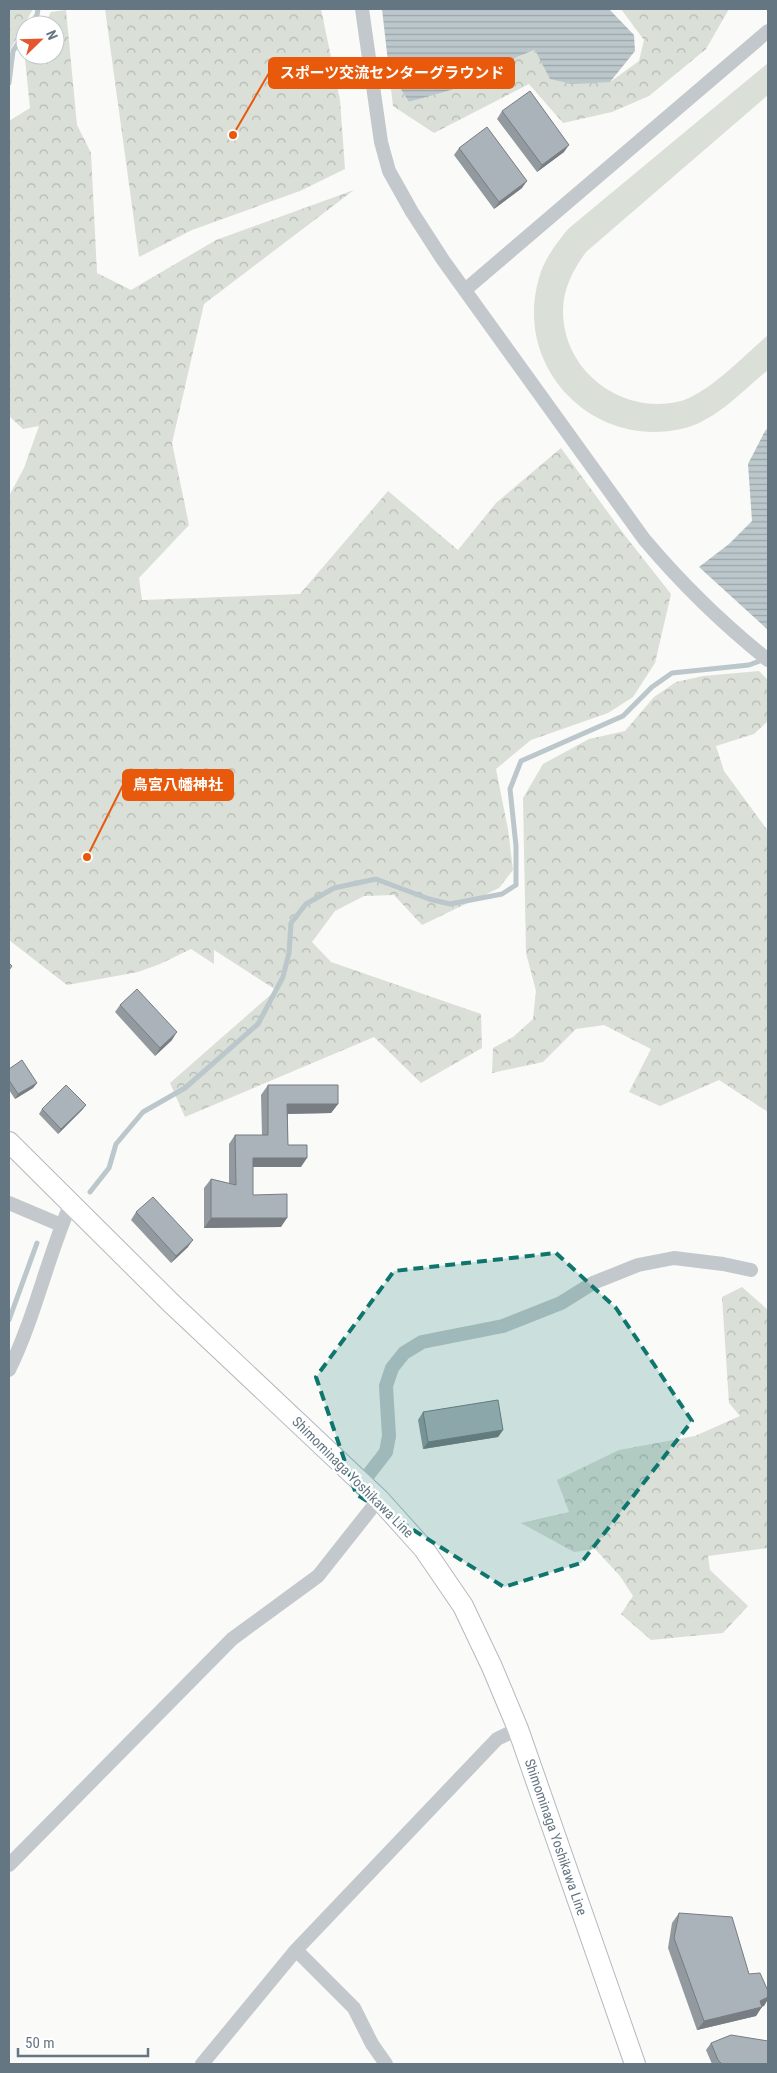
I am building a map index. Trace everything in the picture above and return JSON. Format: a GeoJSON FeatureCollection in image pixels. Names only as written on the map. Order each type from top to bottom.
{"type":"FeatureCollection","features":[{"type":"Feature","properties":{"kind":"main road","name":"Shimominaga Yoshikawa Line"},"geometry":{"type":"LineString","coordinates":[[9,1142],[170,1302],[379,1499],[424,1549],[463,1606],[492,1667],[518,1729],[635,2064]]}},
{"type":"Feature","properties":{"kind":"street"},"geometry":{"type":"LineString","coordinates":[[362,9],[381,142],[389,171],[412,212],[465,290],[644,539],[668,568],[717,616],[765,658]]}},
{"type":"Feature","properties":{"kind":"street"},"geometry":{"type":"LineString","coordinates":[[465,290],[768,31]]}},
{"type":"Feature","properties":{"kind":"street"},"geometry":{"type":"LineString","coordinates":[[9,1203],[61,1225]]}},
{"type":"Feature","properties":{"kind":"street"},"geometry":{"type":"LineString","coordinates":[[9,1370],[19,1350],[61,1225],[71,1203]]}},
{"type":"Feature","properties":{"kind":"street"},"geometry":{"type":"LineString","coordinates":[[362,1483],[386,1452],[388,1436],[386,1386],[392,1368],[404,1353],[422,1342],[503,1326],[561,1303],[594,1283],[638,1265],[674,1258],[751,1270]]}},
{"type":"Feature","properties":{"kind":"street"},"geometry":{"type":"LineString","coordinates":[[9,1864],[232,1639],[318,1576],[379,1499]]}},
{"type":"Feature","properties":{"kind":"street"},"geometry":{"type":"LineString","coordinates":[[202,2064],[296,1950],[497,1739],[518,1729]]}},
{"type":"Feature","properties":{"kind":"street"},"geometry":{"type":"LineString","coordinates":[[296,1950],[354,2008],[372,2044],[386,2064]]}},
{"type":"Feature","properties":{"kind":"highlighted area"},"geometry":{"type":"Polygon","coordinates":[[[556,1253],[616,1308],[692,1421],[581,1563],[504,1587],[356,1494],[316,1377],[394,1271],[556,1253]]]}},
{"type":"Feature","properties":{"kind":"green space"},"geometry":{"type":"Polygon","coordinates":[[[9,9],[33,9],[30,15],[15,15],[15,41],[9,52],[9,9]]]}},
{"type":"Feature","properties":{"kind":"green space"},"geometry":{"type":"Polygon","coordinates":[[[105,9],[321,9],[340,100],[345,169],[300,191],[192,230],[139,257],[105,9]]]}},
{"type":"Feature","properties":{"kind":"green space"},"geometry":{"type":"Polygon","coordinates":[[[621,9],[729,9],[706,49],[649,96],[612,112],[563,123],[529,84],[434,133],[393,106],[389,71],[409,102],[483,81],[517,57],[536,50],[610,82],[639,61],[644,40],[621,9]]]}},
{"type":"Feature","properties":{"kind":"green space"},"geometry":{"type":"Polygon","coordinates":[[[66,10],[77,125],[91,153],[97,273],[131,290],[216,240],[354,190],[204,304],[172,443],[189,525],[139,578],[142,600],[300,594],[388,491],[458,550],[496,503],[561,448],[623,533],[671,594],[655,663],[633,697],[608,713],[531,740],[496,769],[508,829],[513,870],[499,888],[422,925],[394,895],[364,896],[335,911],[312,942],[331,962],[481,1014],[482,1048],[421,1083],[374,1037],[185,1117],[170,1083],[276,990],[214,950],[214,964],[191,949],[138,972],[67,985],[9,940],[9,496],[24,468],[39,426],[23,429],[9,416],[9,121],[30,108],[26,65],[65,65],[65,15],[49,15],[51,12],[66,10]]]}},
{"type":"Feature","properties":{"kind":"green space"},"geometry":{"type":"Polygon","coordinates":[[[768,63],[768,95],[586,252],[570,280],[563,303],[563,311],[566,333],[573,353],[585,370],[600,384],[618,395],[638,402],[659,404],[681,401],[692,397],[715,382],[768,335],[768,370],[728,405],[705,420],[693,425],[681,429],[648,432],[617,426],[590,413],[566,394],[549,370],[538,342],[534,311],[541,271],[551,252],[568,229],[768,63]]]}},
{"type":"Feature","properties":{"kind":"green space"},"geometry":{"type":"Polygon","coordinates":[[[759,671],[768,680],[768,721],[754,734],[716,746],[724,771],[768,831],[768,1112],[719,1080],[660,1106],[629,1092],[651,1049],[604,1025],[576,1029],[543,1062],[492,1073],[493,1048],[513,1037],[533,1019],[536,991],[526,953],[523,798],[543,764],[589,739],[625,731],[654,697],[676,682],[703,676],[759,671]]]}},
{"type":"Feature","properties":{"kind":"green space"},"geometry":{"type":"Polygon","coordinates":[[[742,1287],[768,1310],[768,1548],[708,1556],[710,1570],[748,1606],[723,1633],[651,1640],[621,1614],[633,1596],[620,1576],[595,1549],[574,1552],[521,1523],[569,1512],[557,1480],[619,1450],[695,1436],[740,1416],[729,1403],[722,1297],[742,1287]]]}},
{"type":"Feature","properties":{"kind":"shaded area"},"geometry":{"type":"Polygon","coordinates":[[[382,9],[609,9],[634,35],[635,51],[610,82],[572,84],[550,79],[535,50],[517,57],[483,81],[409,102],[389,71],[382,9]]]}},
{"type":"Feature","properties":{"kind":"shaded area"},"geometry":{"type":"Polygon","coordinates":[[[768,428],[768,630],[699,567],[729,544],[752,521],[748,464],[768,428]]]}},
{"type":"Feature","properties":{"kind":"building"},"geometry":{"type":"Polygon","coordinates":[[[530,91],[569,145],[542,165],[502,111],[530,91]]]}},
{"type":"Feature","properties":{"kind":"building"},"geometry":{"type":"Polygon","coordinates":[[[487,127],[527,181],[499,202],[459,148],[487,127]]]}},
{"type":"Feature","properties":{"kind":"building"},"geometry":{"type":"Polygon","coordinates":[[[137,989],[177,1032],[160,1048],[120,1005],[137,989]]]}},
{"type":"Feature","properties":{"kind":"building"},"geometry":{"type":"Polygon","coordinates":[[[22,1060],[37,1083],[18,1094],[9,1080],[9,1069],[22,1060]]]}},
{"type":"Feature","properties":{"kind":"building"},"geometry":{"type":"Polygon","coordinates":[[[66,1085],[86,1105],[61,1129],[42,1109],[66,1085]]]}},
{"type":"Feature","properties":{"kind":"building"},"geometry":{"type":"Polygon","coordinates":[[[268,1085],[338,1085],[338,1104],[287,1104],[288,1145],[307,1145],[307,1158],[253,1158],[253,1195],[287,1194],[287,1218],[211,1218],[211,1179],[236,1185],[235,1135],[268,1135],[268,1085]]]}},
{"type":"Feature","properties":{"kind":"building"},"geometry":{"type":"Polygon","coordinates":[[[153,1197],[193,1240],[176,1256],[136,1212],[153,1197]]]}},
{"type":"Feature","properties":{"kind":"building"},"geometry":{"type":"Polygon","coordinates":[[[498,1400],[503,1430],[428,1442],[423,1412],[498,1400]]]}},
{"type":"Feature","properties":{"kind":"building"},"geometry":{"type":"Polygon","coordinates":[[[679,1913],[732,1917],[749,1974],[760,1973],[768,1991],[768,1997],[760,2001],[762,2007],[704,2021],[674,1938],[679,1913]]]}},
{"type":"Feature","properties":{"kind":"building"},"geometry":{"type":"Polygon","coordinates":[[[731,2035],[768,2041],[768,2064],[722,2064],[718,2060],[711,2043],[731,2035]]]}},
{"type":"Feature","properties":{"kind":"waterway"},"geometry":{"type":"LineString","coordinates":[[37,15],[38,9]]}},
{"type":"Feature","properties":{"kind":"waterway"},"geometry":{"type":"LineString","coordinates":[[9,83],[15,48]]}},
{"type":"Feature","properties":{"kind":"waterway"},"geometry":{"type":"LineString","coordinates":[[90,1192],[109,1168],[116,1144],[143,1112],[185,1088],[258,1024],[283,977],[289,953],[291,923],[306,904],[334,888],[376,879],[429,899],[450,904],[502,894],[516,885],[516,846],[510,789],[521,761],[623,716],[652,687],[672,673],[749,665],[765,659]]}},
{"type":"Feature","properties":{"kind":"waterway"},"geometry":{"type":"LineString","coordinates":[[9,1320],[37,1243]]}},
{"type":"Feature","properties":{"kind":"place","name":"スポーツ交流センターグラウンド"},"geometry":{"type":"Point","coordinates":[233,135]}},
{"type":"Feature","properties":{"kind":"place","name":"鳥宮八幡神社"},"geometry":{"type":"Point","coordinates":[87,857]}}]}
